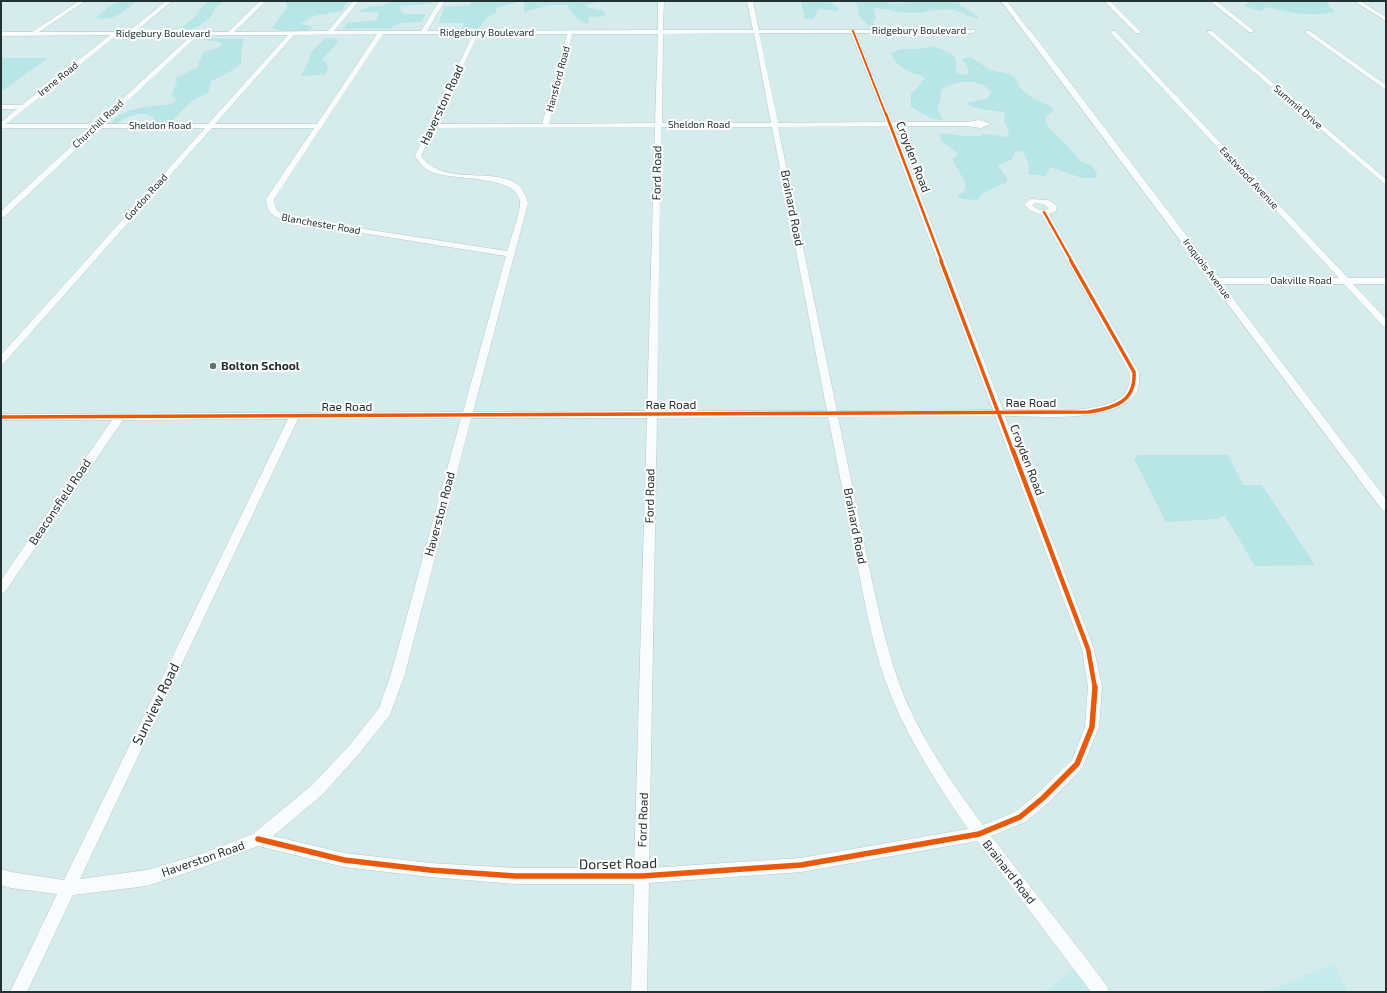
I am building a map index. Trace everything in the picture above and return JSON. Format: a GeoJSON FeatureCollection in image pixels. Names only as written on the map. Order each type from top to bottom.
{"type":"FeatureCollection","features":[{"type":"Feature","properties":{"kind":"street"},"geometry":{"type":"LineString","coordinates":[[33,34],[82,1]]}},
{"type":"Feature","properties":{"kind":"street"},"geometry":{"type":"LineString","coordinates":[[129,34],[169,1]]}},
{"type":"Feature","properties":{"kind":"street"},"geometry":{"type":"LineString","coordinates":[[229,34],[263,1]]}},
{"type":"Feature","properties":{"kind":"street"},"geometry":{"type":"LineString","coordinates":[[330,34],[356,1]]}},
{"type":"Feature","properties":{"kind":"street"},"geometry":{"type":"LineString","coordinates":[[423,33],[442,1]]}},
{"type":"Feature","properties":{"kind":"street","name":"Ford Road"},"geometry":{"type":"LineString","coordinates":[[639,992],[659,31],[661,1]]}},
{"type":"Feature","properties":{"kind":"street","name":"Brainard Road"},"geometry":{"type":"LineString","coordinates":[[750,1],[874,619],[888,670],[898,698],[914,730],[945,782],[979,834],[1062,938],[1101,992]]}},
{"type":"Feature","properties":{"kind":"street","name":"Iroquois Avenue"},"geometry":{"type":"LineString","coordinates":[[1004,1],[1386,507]]}},
{"type":"Feature","properties":{"kind":"street"},"geometry":{"type":"LineString","coordinates":[[1107,1],[1138,32]]}},
{"type":"Feature","properties":{"kind":"street"},"geometry":{"type":"LineString","coordinates":[[1213,1],[1251,31]]}},
{"type":"Feature","properties":{"kind":"street"},"geometry":{"type":"LineString","coordinates":[[1357,1],[1386,19]]}},
{"type":"Feature","properties":{"kind":"street","name":"Croyden Road"},"geometry":{"type":"LineString","coordinates":[[853,31],[1088,649],[1095,687],[1092,726],[1077,764],[1043,798],[1020,817],[979,834]]}},
{"type":"Feature","properties":{"kind":"street","name":"Ridgebury Boulevard"},"geometry":{"type":"LineString","coordinates":[[1,34],[973,31]]}},
{"type":"Feature","properties":{"kind":"street","name":"Hansford Road"},"geometry":{"type":"LineString","coordinates":[[545,126],[570,32]]}},
{"type":"Feature","properties":{"kind":"street","name":"Eastwood Avenue"},"geometry":{"type":"LineString","coordinates":[[1113,32],[1386,324]]}},
{"type":"Feature","properties":{"kind":"street","name":"Summit Drive"},"geometry":{"type":"LineString","coordinates":[[1210,32],[1386,182]]}},
{"type":"Feature","properties":{"kind":"street"},"geometry":{"type":"LineString","coordinates":[[1308,32],[1386,88]]}},
{"type":"Feature","properties":{"kind":"street","name":"Blanchester Road"},"geometry":{"type":"LineString","coordinates":[[381,33],[270,199],[271,209],[277,216],[294,220],[510,254]]}},
{"type":"Feature","properties":{"kind":"street","name":"Haverston Road"},"geometry":{"type":"LineString","coordinates":[[68,888],[147,878],[204,860],[258,839],[317,790],[353,751],[385,711],[398,674],[524,203],[522,193],[515,186],[501,182],[446,174],[430,169],[421,164],[418,156],[476,33]]}},
{"type":"Feature","properties":{"kind":"street","name":"Irene Road"},"geometry":{"type":"LineString","coordinates":[[1,126],[115,34]]}},
{"type":"Feature","properties":{"kind":"street","name":"Churchill Road"},"geometry":{"type":"LineString","coordinates":[[1,215],[196,34]]}},
{"type":"Feature","properties":{"kind":"street","name":"Gordon Road"},"geometry":{"type":"LineString","coordinates":[[1,361],[292,34]]}},
{"type":"Feature","properties":{"kind":"street"},"geometry":{"type":"LineString","coordinates":[[1,107],[23,107]]}},
{"type":"Feature","properties":{"kind":"street","name":"Sheldon Road"},"geometry":{"type":"LineString","coordinates":[[433,126],[966,124]]}},
{"type":"Feature","properties":{"kind":"street","name":"Sheldon Road"},"geometry":{"type":"LineString","coordinates":[[1,126],[319,126]]}},
{"type":"Feature","properties":{"kind":"street","name":"Rae Road"},"geometry":{"type":"LineString","coordinates":[[1,417],[1080,413],[1097,411],[1119,403],[1127,397],[1135,385],[1135,379],[1131,366],[1044,212]]}},
{"type":"Feature","properties":{"kind":"street","name":"Oakville Road"},"geometry":{"type":"LineString","coordinates":[[1216,281],[1386,281]]}},
{"type":"Feature","properties":{"kind":"street","name":"Beaconsfield Road"},"geometry":{"type":"LineString","coordinates":[[1,589],[120,416]]}},
{"type":"Feature","properties":{"kind":"street","name":"Sunview Road"},"geometry":{"type":"LineString","coordinates":[[18,992],[294,417]]}},
{"type":"Feature","properties":{"kind":"street","name":"Dorset Road"},"geometry":{"type":"LineString","coordinates":[[258,839],[344,860],[430,870],[515,876],[642,876],[801,865],[979,834]]}},
{"type":"Feature","properties":{"kind":"street"},"geometry":{"type":"LineString","coordinates":[[1,877],[11,880],[68,888]]}},
{"type":"Feature","properties":{"kind":"shaded area"},"geometry":{"type":"Polygon","coordinates":[[[119,1],[137,1],[123,12],[113,17],[102,19],[96,17],[112,4],[119,1]]]}},
{"type":"Feature","properties":{"kind":"shaded area"},"geometry":{"type":"Polygon","coordinates":[[[208,1],[221,1],[222,3],[215,8],[210,18],[199,26],[179,30],[196,16],[208,1]]]}},
{"type":"Feature","properties":{"kind":"shaded area"},"geometry":{"type":"Polygon","coordinates":[[[285,1],[348,1],[342,11],[314,16],[300,24],[314,27],[310,30],[293,32],[281,31],[272,28],[287,7],[285,1]]]}},
{"type":"Feature","properties":{"kind":"shaded area"},"geometry":{"type":"Polygon","coordinates":[[[391,1],[433,1],[431,4],[399,6],[404,14],[426,14],[421,22],[399,23],[390,29],[343,29],[347,23],[376,20],[379,15],[378,12],[359,12],[368,7],[387,4],[391,1]]]}},
{"type":"Feature","properties":{"kind":"shaded area"},"geometry":{"type":"Polygon","coordinates":[[[472,1],[523,1],[496,8],[497,12],[487,18],[478,29],[462,29],[464,23],[439,23],[444,7],[469,5],[472,1]]]}},
{"type":"Feature","properties":{"kind":"shaded area"},"geometry":{"type":"Polygon","coordinates":[[[524,1],[596,1],[592,4],[586,5],[589,8],[604,11],[605,16],[589,17],[588,24],[578,19],[567,5],[549,5],[524,12],[524,1]]]}},
{"type":"Feature","properties":{"kind":"shaded area"},"geometry":{"type":"Polygon","coordinates":[[[801,1],[834,1],[831,3],[839,8],[837,11],[819,9],[813,19],[805,19],[801,1]]]}},
{"type":"Feature","properties":{"kind":"shaded area"},"geometry":{"type":"Polygon","coordinates":[[[855,1],[900,3],[909,1],[960,1],[959,4],[978,16],[977,18],[945,9],[910,13],[873,8],[876,18],[873,22],[876,26],[875,27],[868,26],[858,14],[859,11],[855,1]]]}},
{"type":"Feature","properties":{"kind":"shaded area"},"geometry":{"type":"Polygon","coordinates":[[[1251,1],[1328,1],[1329,6],[1335,12],[1317,14],[1293,13],[1267,7],[1261,11],[1243,6],[1251,1]]]}},
{"type":"Feature","properties":{"kind":"shaded area"},"geometry":{"type":"Polygon","coordinates":[[[204,38],[244,39],[241,51],[241,64],[228,73],[211,81],[208,93],[187,105],[171,123],[155,123],[154,117],[139,114],[129,116],[116,124],[111,123],[116,117],[131,110],[171,104],[177,100],[171,94],[177,83],[176,78],[198,67],[204,52],[220,47],[222,44],[216,41],[203,40],[204,38]]]}},
{"type":"Feature","properties":{"kind":"shaded area"},"geometry":{"type":"Polygon","coordinates":[[[326,38],[338,39],[336,45],[322,59],[327,63],[328,69],[324,75],[300,76],[306,67],[312,51],[326,38]]]}},
{"type":"Feature","properties":{"kind":"shaded area"},"geometry":{"type":"Polygon","coordinates":[[[933,46],[950,53],[955,57],[957,73],[964,75],[969,74],[968,68],[962,59],[971,57],[990,70],[1010,74],[1016,79],[1021,89],[1025,93],[1052,107],[1053,111],[1046,116],[1045,121],[1049,128],[1069,147],[1080,161],[1092,166],[1097,172],[1096,178],[1082,178],[1050,167],[1045,176],[1028,174],[1028,162],[1022,151],[1015,152],[1012,159],[998,166],[1007,178],[1007,182],[983,193],[977,200],[963,199],[957,196],[965,190],[965,182],[952,159],[959,154],[942,142],[939,135],[945,133],[962,136],[980,136],[983,134],[1008,137],[1009,132],[1004,121],[1005,113],[977,108],[967,104],[969,102],[986,99],[991,93],[987,88],[975,83],[968,82],[953,84],[941,90],[940,101],[937,109],[943,120],[931,118],[911,107],[911,93],[925,79],[921,75],[903,68],[894,60],[891,53],[901,49],[928,48],[933,46]]]}},
{"type":"Feature","properties":{"kind":"shaded area"},"geometry":{"type":"Polygon","coordinates":[[[1,58],[48,58],[1,92],[1,58]]]}},
{"type":"Feature","properties":{"kind":"shaded area"},"geometry":{"type":"Polygon","coordinates":[[[1138,455],[1228,455],[1243,485],[1262,485],[1315,565],[1255,566],[1225,516],[1217,519],[1166,522],[1134,459],[1138,455]]]}},
{"type":"Feature","properties":{"kind":"shaded area"},"geometry":{"type":"Polygon","coordinates":[[[1334,963],[1348,992],[1265,992],[1334,963]]]}},
{"type":"Feature","properties":{"kind":"shaded area"},"geometry":{"type":"Polygon","coordinates":[[[1080,964],[1101,992],[1044,992],[1080,964]]]}},
{"type":"Feature","properties":{"kind":"cycle path"},"geometry":{"type":"LineString","coordinates":[[258,839],[344,860],[430,870],[515,876],[642,876],[801,865],[979,834],[1020,817],[1043,798],[1077,764],[1092,727],[1095,687],[1088,649],[853,31]]}},
{"type":"Feature","properties":{"kind":"cycle path"},"geometry":{"type":"LineString","coordinates":[[1,417],[1080,413],[1109,408],[1126,399],[1132,392],[1135,383],[1134,372],[1044,212]]}},
{"type":"Feature","properties":{"kind":"place","name":"Bolton School"},"geometry":{"type":"Point","coordinates":[213,366]}}]}
